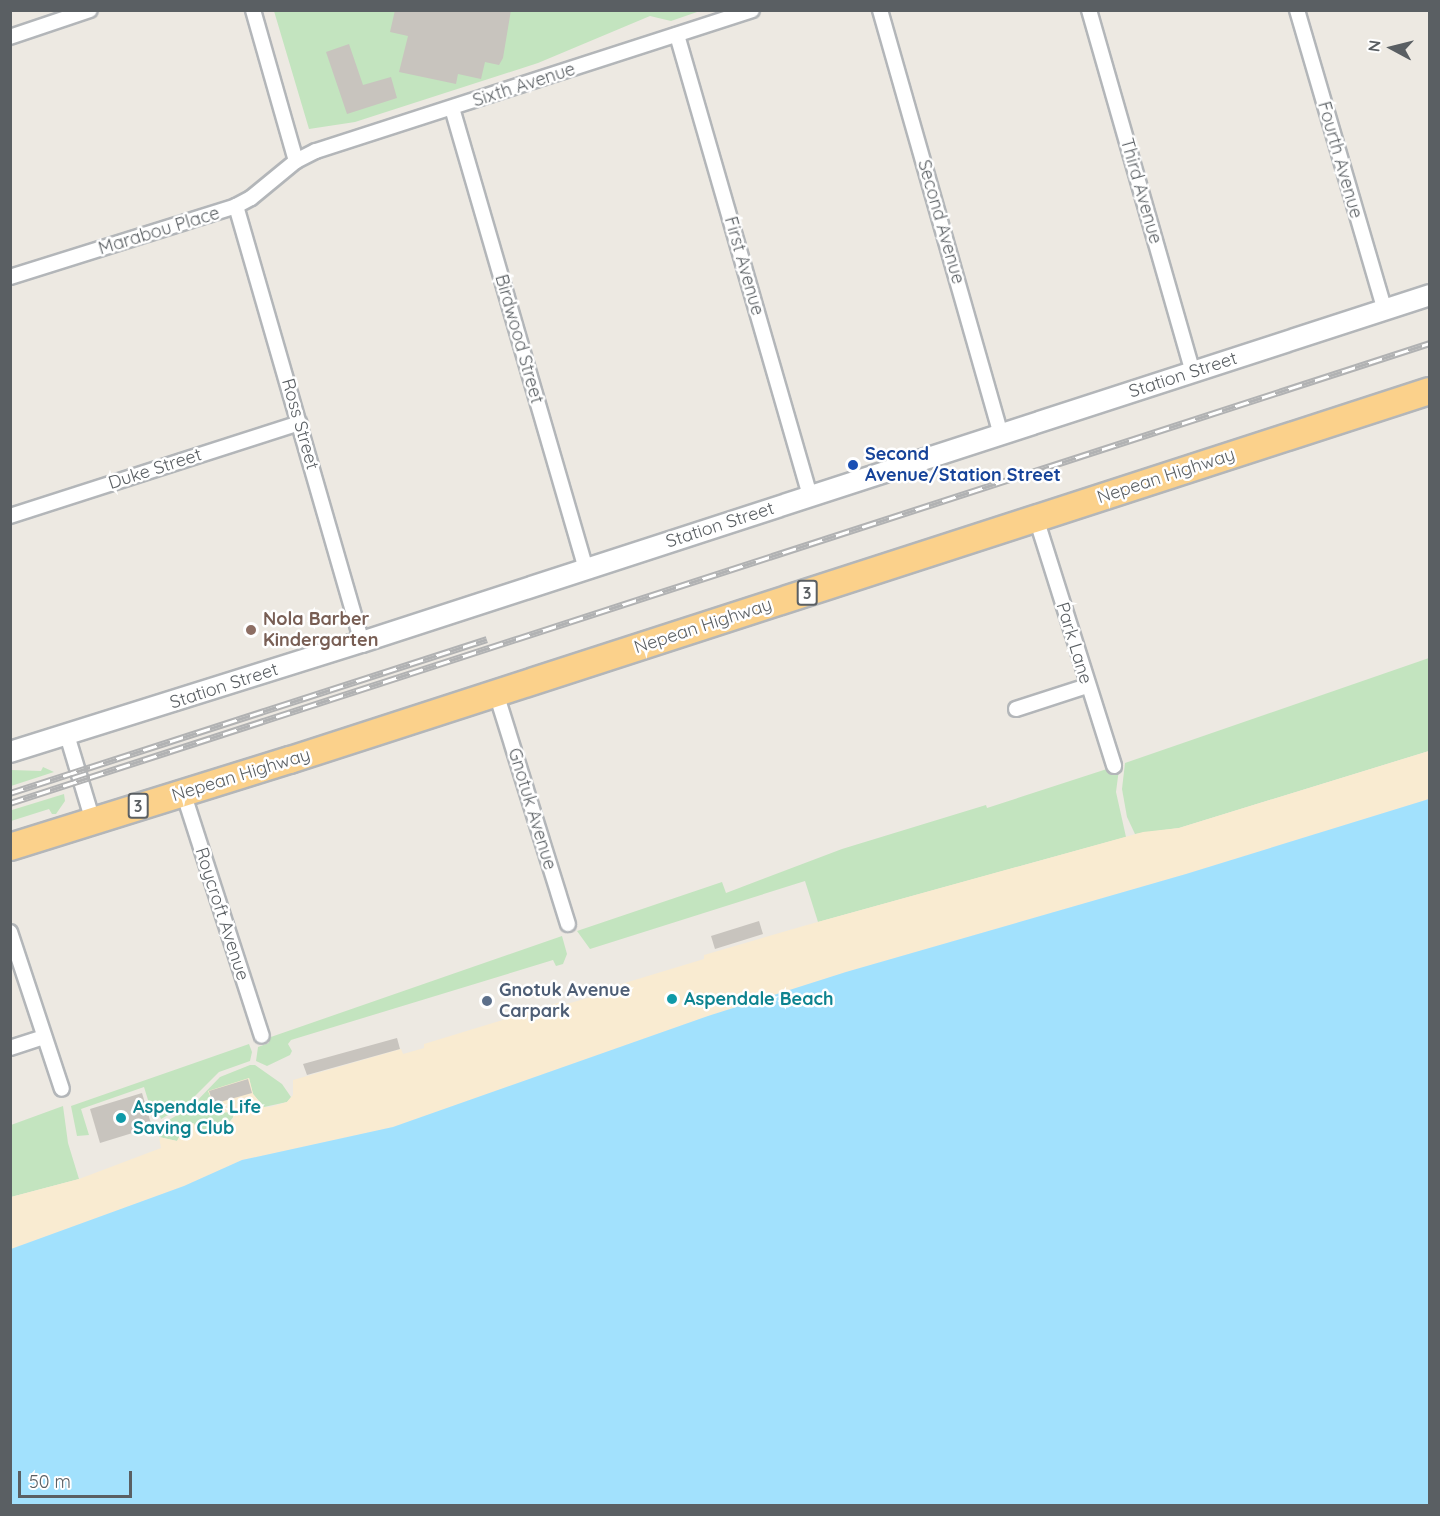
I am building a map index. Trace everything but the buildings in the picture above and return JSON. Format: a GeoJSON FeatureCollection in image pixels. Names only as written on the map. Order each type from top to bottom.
{"type":"FeatureCollection","features":[{"type":"Feature","properties":{"kind":"highway","name":"Nepean Highway"},"geometry":{"type":"LineString","coordinates":[[10,847],[496,693],[1430,391]]}},
{"type":"Feature","properties":{"kind":"street"},"geometry":{"type":"LineString","coordinates":[[10,37],[90,10]]}},
{"type":"Feature","properties":{"kind":"street"},"geometry":{"type":"LineString","coordinates":[[253,10],[296,161]]}},
{"type":"Feature","properties":{"kind":"street","name":"Sixth Avenue"},"geometry":{"type":"LineString","coordinates":[[296,161],[316,151],[752,10]]}},
{"type":"Feature","properties":{"kind":"street","name":"Second Avenue"},"geometry":{"type":"LineString","coordinates":[[880,10],[1001,434]]}},
{"type":"Feature","properties":{"kind":"street","name":"Third Avenue"},"geometry":{"type":"LineString","coordinates":[[1089,10],[1193,372]]}},
{"type":"Feature","properties":{"kind":"street","name":"Fourth Avenue"},"geometry":{"type":"LineString","coordinates":[[1297,10],[1385,310]]}},
{"type":"Feature","properties":{"kind":"street","name":"First Avenue"},"geometry":{"type":"LineString","coordinates":[[677,35],[810,496]]}},
{"type":"Feature","properties":{"kind":"street","name":"Birdwood Street"},"geometry":{"type":"LineString","coordinates":[[452,108],[586,569]]}},
{"type":"Feature","properties":{"kind":"street","name":"Marabou Place"},"geometry":{"type":"LineString","coordinates":[[10,277],[236,206],[251,198],[296,161]]}},
{"type":"Feature","properties":{"kind":"street","name":"Ross Street"},"geometry":{"type":"LineString","coordinates":[[236,206],[362,642]]}},
{"type":"Feature","properties":{"kind":"street","name":"Station Street"},"geometry":{"type":"LineString","coordinates":[[10,752],[362,642],[1430,295]]}},
{"type":"Feature","properties":{"kind":"street","name":"Duke Street"},"geometry":{"type":"LineString","coordinates":[[10,516],[299,423]]}},
{"type":"Feature","properties":{"kind":"street","name":"Park Lane"},"geometry":{"type":"LineString","coordinates":[[1036,518],[1114,766]]}},
{"type":"Feature","properties":{"kind":"street"},"geometry":{"type":"LineString","coordinates":[[1016,709],[1087,686]]}},
{"type":"Feature","properties":{"kind":"street","name":"Gnotuk Avenue"},"geometry":{"type":"LineString","coordinates":[[496,693],[568,924]]}},
{"type":"Feature","properties":{"kind":"street"},"geometry":{"type":"LineString","coordinates":[[67,735],[93,821]]}},
{"type":"Feature","properties":{"kind":"street","name":"Roycroft Avenue"},"geometry":{"type":"LineString","coordinates":[[183,792],[262,1036]]}},
{"type":"Feature","properties":{"kind":"street"},"geometry":{"type":"LineString","coordinates":[[10,932],[15,959],[62,1089]]}},
{"type":"Feature","properties":{"kind":"street"},"geometry":{"type":"LineString","coordinates":[[10,1048],[44,1037]]}},
{"type":"Feature","properties":{"kind":"green space"},"geometry":{"type":"Polygon","coordinates":[[[274,11],[700,11],[671,21],[650,16],[538,63],[355,122],[309,129],[274,11]]]}},
{"type":"Feature","properties":{"kind":"green space"},"geometry":{"type":"Polygon","coordinates":[[[1429,658],[1429,751],[1179,828],[1135,834],[1127,817],[1122,789],[1125,763],[1429,658]]]}},
{"type":"Feature","properties":{"kind":"green space"},"geometry":{"type":"Polygon","coordinates":[[[43,767],[54,772],[11,786],[11,770],[41,771],[43,767]]]}},
{"type":"Feature","properties":{"kind":"green space"},"geometry":{"type":"Polygon","coordinates":[[[1110,768],[1119,769],[1116,792],[1126,837],[818,922],[805,881],[590,949],[577,931],[722,882],[726,893],[842,849],[986,805],[987,808],[1110,768]]]}},
{"type":"Feature","properties":{"kind":"green space"},"geometry":{"type":"Polygon","coordinates":[[[64,794],[65,801],[56,814],[52,814],[49,809],[11,821],[12,810],[64,794]]]}},
{"type":"Feature","properties":{"kind":"green space"},"geometry":{"type":"Polygon","coordinates":[[[562,936],[567,954],[563,964],[556,966],[553,960],[291,1040],[288,1044],[292,1051],[290,1055],[267,1066],[256,1061],[258,1047],[269,1043],[268,1038],[562,936]]]}},
{"type":"Feature","properties":{"kind":"green space"},"geometry":{"type":"Polygon","coordinates":[[[249,1044],[252,1052],[250,1061],[219,1072],[187,1104],[161,1119],[158,1111],[152,1113],[144,1087],[81,1109],[89,1135],[77,1136],[71,1106],[249,1044]]]}},
{"type":"Feature","properties":{"kind":"green space"},"geometry":{"type":"Polygon","coordinates":[[[255,1065],[282,1084],[291,1097],[287,1102],[264,1107],[253,1094],[249,1078],[231,1111],[234,1116],[227,1125],[202,1133],[193,1123],[186,1125],[177,1141],[159,1137],[157,1127],[191,1107],[220,1077],[255,1065]]]}},
{"type":"Feature","properties":{"kind":"green space"},"geometry":{"type":"Polygon","coordinates":[[[63,1106],[68,1143],[79,1179],[11,1197],[11,1125],[63,1106]]]}},
{"type":"Feature","properties":{"kind":"sand","name":"Aspendale Beach"},"geometry":{"type":"Polygon","coordinates":[[[1429,751],[1429,799],[1186,874],[846,972],[708,1016],[393,1127],[242,1160],[184,1186],[11,1249],[11,1197],[79,1179],[161,1148],[159,1137],[177,1141],[186,1125],[193,1123],[202,1133],[227,1125],[233,1119],[233,1112],[217,1113],[208,1091],[249,1078],[253,1094],[264,1107],[270,1107],[287,1102],[293,1095],[293,1080],[401,1049],[403,1054],[424,1048],[424,1044],[561,1002],[563,1005],[595,996],[595,992],[704,959],[704,955],[807,925],[1143,832],[1179,828],[1429,751]]]}},
{"type":"Feature","properties":{"kind":"water"},"geometry":{"type":"Polygon","coordinates":[[[1429,799],[1429,1505],[11,1505],[11,1249],[184,1186],[242,1160],[393,1127],[708,1016],[846,972],[1186,874],[1429,799]]]}},
{"type":"Feature","properties":{"kind":"railway"},"geometry":{"type":"LineString","coordinates":[[10,803],[1430,343]]}},
{"type":"Feature","properties":{"kind":"railway"},"geometry":{"type":"LineString","coordinates":[[10,793],[487,639]]}},
{"type":"Feature","properties":{"kind":"place","name":"Second Avenue/Station Street"},"geometry":{"type":"Point","coordinates":[853,465]}},
{"type":"Feature","properties":{"kind":"place","name":"Nola Barber Kindergarten"},"geometry":{"type":"Point","coordinates":[251,630]}},
{"type":"Feature","properties":{"kind":"place","name":"Aspendale Beach"},"geometry":{"type":"Point","coordinates":[672,999]}},
{"type":"Feature","properties":{"kind":"place","name":"Gnotuk Avenue Carpark"},"geometry":{"type":"Point","coordinates":[487,1001]}},
{"type":"Feature","properties":{"kind":"place","name":"Aspendale Life Saving Club"},"geometry":{"type":"Point","coordinates":[121,1118]}}]}
